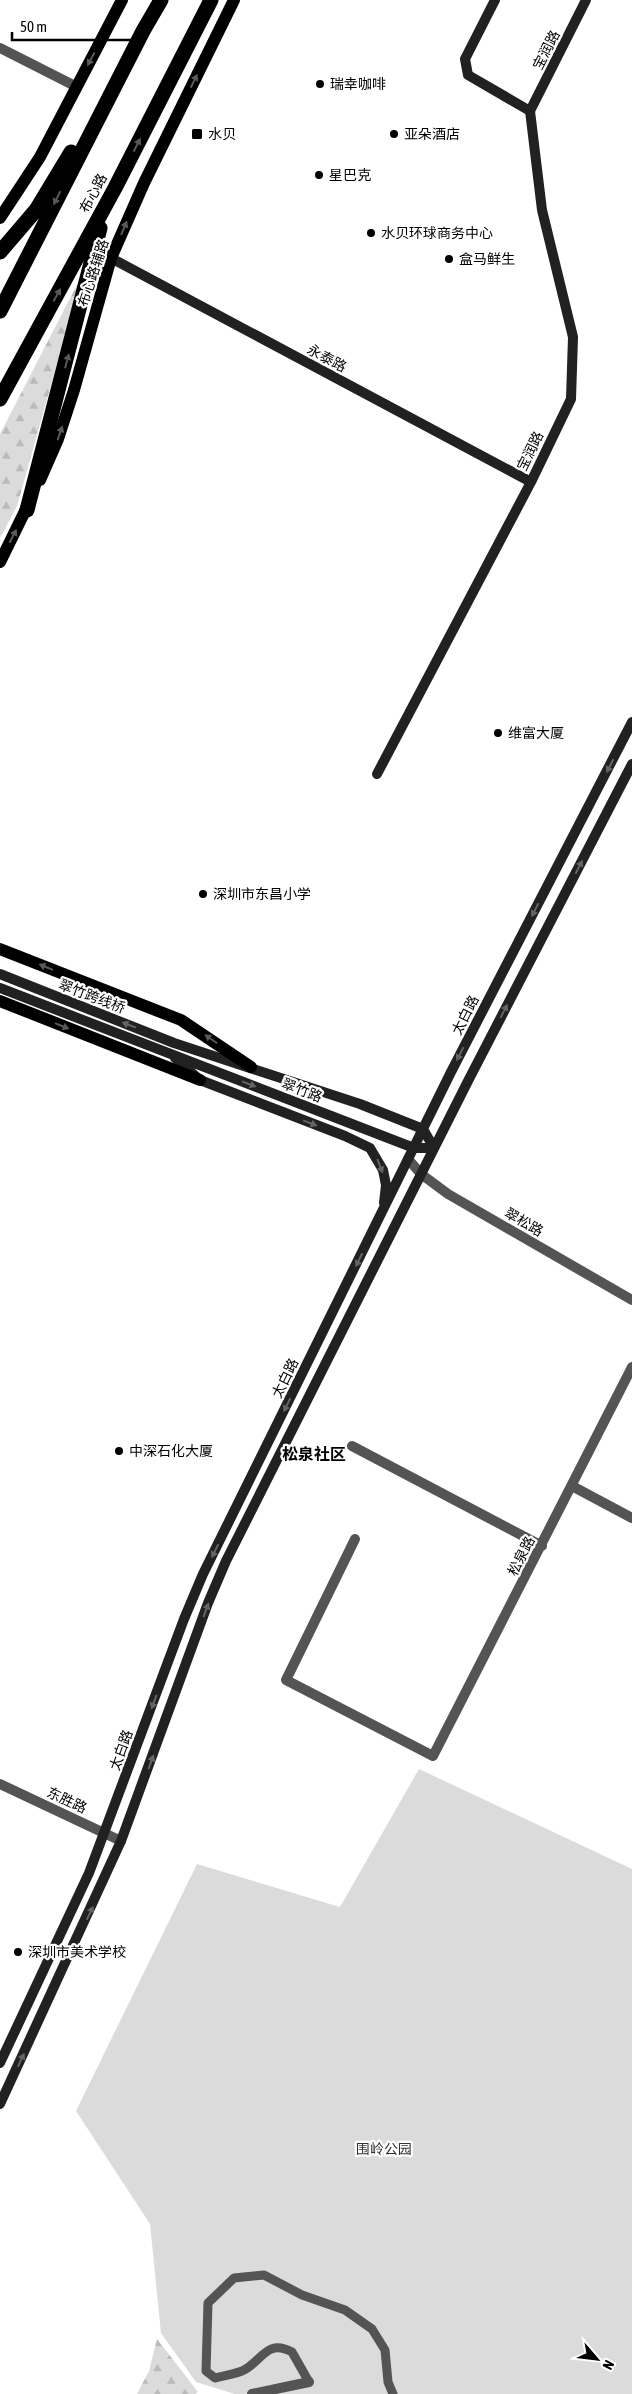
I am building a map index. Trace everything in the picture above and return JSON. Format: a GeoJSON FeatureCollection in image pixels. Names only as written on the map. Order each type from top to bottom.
{"type":"FeatureCollection","features":[{"type":"Feature","properties":{"kind":"highway","name":"布心路"},"geometry":{"type":"LineString","coordinates":[[0,311],[143,31],[161,0]]}},
{"type":"Feature","properties":{"kind":"highway","name":"布心路"},"geometry":{"type":"LineString","coordinates":[[0,399],[115,188],[211,0]]}},
{"type":"Feature","properties":{"kind":"highway"},"geometry":{"type":"LineString","coordinates":[[0,252],[36,210],[143,31]]}},
{"type":"Feature","properties":{"kind":"highway"},"geometry":{"type":"LineString","coordinates":[[27,510],[72,343],[96,240],[115,188]]}},
{"type":"Feature","properties":{"kind":"main road"},"geometry":{"type":"LineString","coordinates":[[0,218],[40,157],[122,0]]}},
{"type":"Feature","properties":{"kind":"main road","name":"布心路辅路"},"geometry":{"type":"LineString","coordinates":[[0,562],[27,510],[58,439],[74,390],[111,258],[144,183],[234,0]]}},
{"type":"Feature","properties":{"kind":"main road"},"geometry":{"type":"LineString","coordinates":[[495,0],[465,59],[468,75],[530,112]]}},
{"type":"Feature","properties":{"kind":"main road","name":"宝润路"},"geometry":{"type":"LineString","coordinates":[[377,774],[531,482],[571,399],[573,337],[542,210],[530,112],[586,0]]}},
{"type":"Feature","properties":{"kind":"main road","name":"永泰路"},"geometry":{"type":"LineString","coordinates":[[111,258],[531,482]]}},
{"type":"Feature","properties":{"kind":"main road","name":"太白路"},"geometry":{"type":"LineString","coordinates":[[0,2063],[80,1893],[105,1833],[197,1588],[423,1129],[632,722]]}},
{"type":"Feature","properties":{"kind":"main road"},"geometry":{"type":"LineString","coordinates":[[0,2104],[122,1841],[220,1576],[434,1148],[632,764]]}},
{"type":"Feature","properties":{"kind":"main road"},"geometry":{"type":"LineString","coordinates":[[0,949],[181,1020],[251,1067]]}},
{"type":"Feature","properties":{"kind":"main road","name":"翠竹跨线桥"},"geometry":{"type":"LineString","coordinates":[[0,974],[174,1043]]}},
{"type":"Feature","properties":{"kind":"main road","name":"翠竹跨线桥"},"geometry":{"type":"LineString","coordinates":[[0,988],[170,1054]]}},
{"type":"Feature","properties":{"kind":"main road"},"geometry":{"type":"LineString","coordinates":[[0,1001],[200,1080]]}},
{"type":"Feature","properties":{"kind":"main road","name":"翠竹路"},"geometry":{"type":"LineString","coordinates":[[174,1043],[360,1104],[423,1129]]}},
{"type":"Feature","properties":{"kind":"main road","name":"翠竹路"},"geometry":{"type":"LineString","coordinates":[[170,1054],[414,1148],[434,1148]]}},
{"type":"Feature","properties":{"kind":"main road","name":"翠竹路"},"geometry":{"type":"LineString","coordinates":[[170,1054],[200,1080],[361,1142],[370,1148],[378,1159],[386,1185],[380,1216]]}},
{"type":"Feature","properties":{"kind":"main road"},"geometry":{"type":"LineString","coordinates":[[423,1129],[434,1148]]}},
{"type":"Feature","properties":{"kind":"street"},"geometry":{"type":"LineString","coordinates":[[0,48],[77,87]]}},
{"type":"Feature","properties":{"kind":"street","name":"翠松路"},"geometry":{"type":"LineString","coordinates":[[408,1159],[421,1174],[448,1194],[632,1300]]}},
{"type":"Feature","properties":{"kind":"street","name":"松泉路"},"geometry":{"type":"LineString","coordinates":[[355,1539],[286,1680],[433,1756],[632,1367]]}},
{"type":"Feature","properties":{"kind":"street"},"geometry":{"type":"LineString","coordinates":[[352,1446],[542,1546]]}},
{"type":"Feature","properties":{"kind":"street"},"geometry":{"type":"LineString","coordinates":[[572,1486],[632,1518]]}},
{"type":"Feature","properties":{"kind":"street","name":"东胜路"},"geometry":{"type":"LineString","coordinates":[[0,1784],[122,1841]]}},
{"type":"Feature","properties":{"kind":"street"},"geometry":{"type":"LineString","coordinates":[[252,2394],[309,2382]]}},
{"type":"Feature","properties":{"kind":"lane"},"geometry":{"type":"LineString","coordinates":[[309,2382],[292,2352],[283,2348],[266,2351],[242,2371],[216,2378],[206,2371],[208,2303],[234,2278],[264,2274],[302,2295],[345,2310],[372,2329],[385,2350],[388,2382],[393,2394]]}},
{"type":"Feature","properties":{"kind":"green space"},"geometry":{"type":"Polygon","coordinates":[[[82,275],[17,506],[0,538],[0,434],[82,275]]]}},
{"type":"Feature","properties":{"kind":"green space","name":"围岭公园"},"geometry":{"type":"Polygon","coordinates":[[[419,1769],[632,1869],[632,2394],[235,2394],[196,2382],[161,2333],[150,2224],[76,2111],[197,1864],[340,1907],[419,1769]]]}},
{"type":"Feature","properties":{"kind":"green space"},"geometry":{"type":"Polygon","coordinates":[[[157,2339],[198,2392],[195,2394],[137,2394],[149,2371],[157,2339]]]}},
{"type":"Feature","properties":{"kind":"place","name":"瑞幸咖啡"},"geometry":{"type":"Point","coordinates":[320,84]}},
{"type":"Feature","properties":{"kind":"place","name":"水贝"},"geometry":{"type":"Point","coordinates":[197,134]}},
{"type":"Feature","properties":{"kind":"place","name":"亚朵酒店"},"geometry":{"type":"Point","coordinates":[394,134]}},
{"type":"Feature","properties":{"kind":"place","name":"星巴克"},"geometry":{"type":"Point","coordinates":[319,175]}},
{"type":"Feature","properties":{"kind":"place","name":"水贝环球商务中心"},"geometry":{"type":"Point","coordinates":[371,233]}},
{"type":"Feature","properties":{"kind":"place","name":"盒马鲜生"},"geometry":{"type":"Point","coordinates":[449,259]}},
{"type":"Feature","properties":{"kind":"place","name":"维富大厦"},"geometry":{"type":"Point","coordinates":[498,733]}},
{"type":"Feature","properties":{"kind":"place","name":"深圳市东昌小学"},"geometry":{"type":"Point","coordinates":[203,894]}},
{"type":"Feature","properties":{"kind":"place","name":"中深石化大厦"},"geometry":{"type":"Point","coordinates":[119,1451]}},
{"type":"Feature","properties":{"kind":"place","name":"深圳市美术学校"},"geometry":{"type":"Point","coordinates":[18,1952]}},
{"type":"Feature","properties":{"kind":"district","name":"松泉社区"},"geometry":{"type":"Point","coordinates":[314,1454]}}]}
